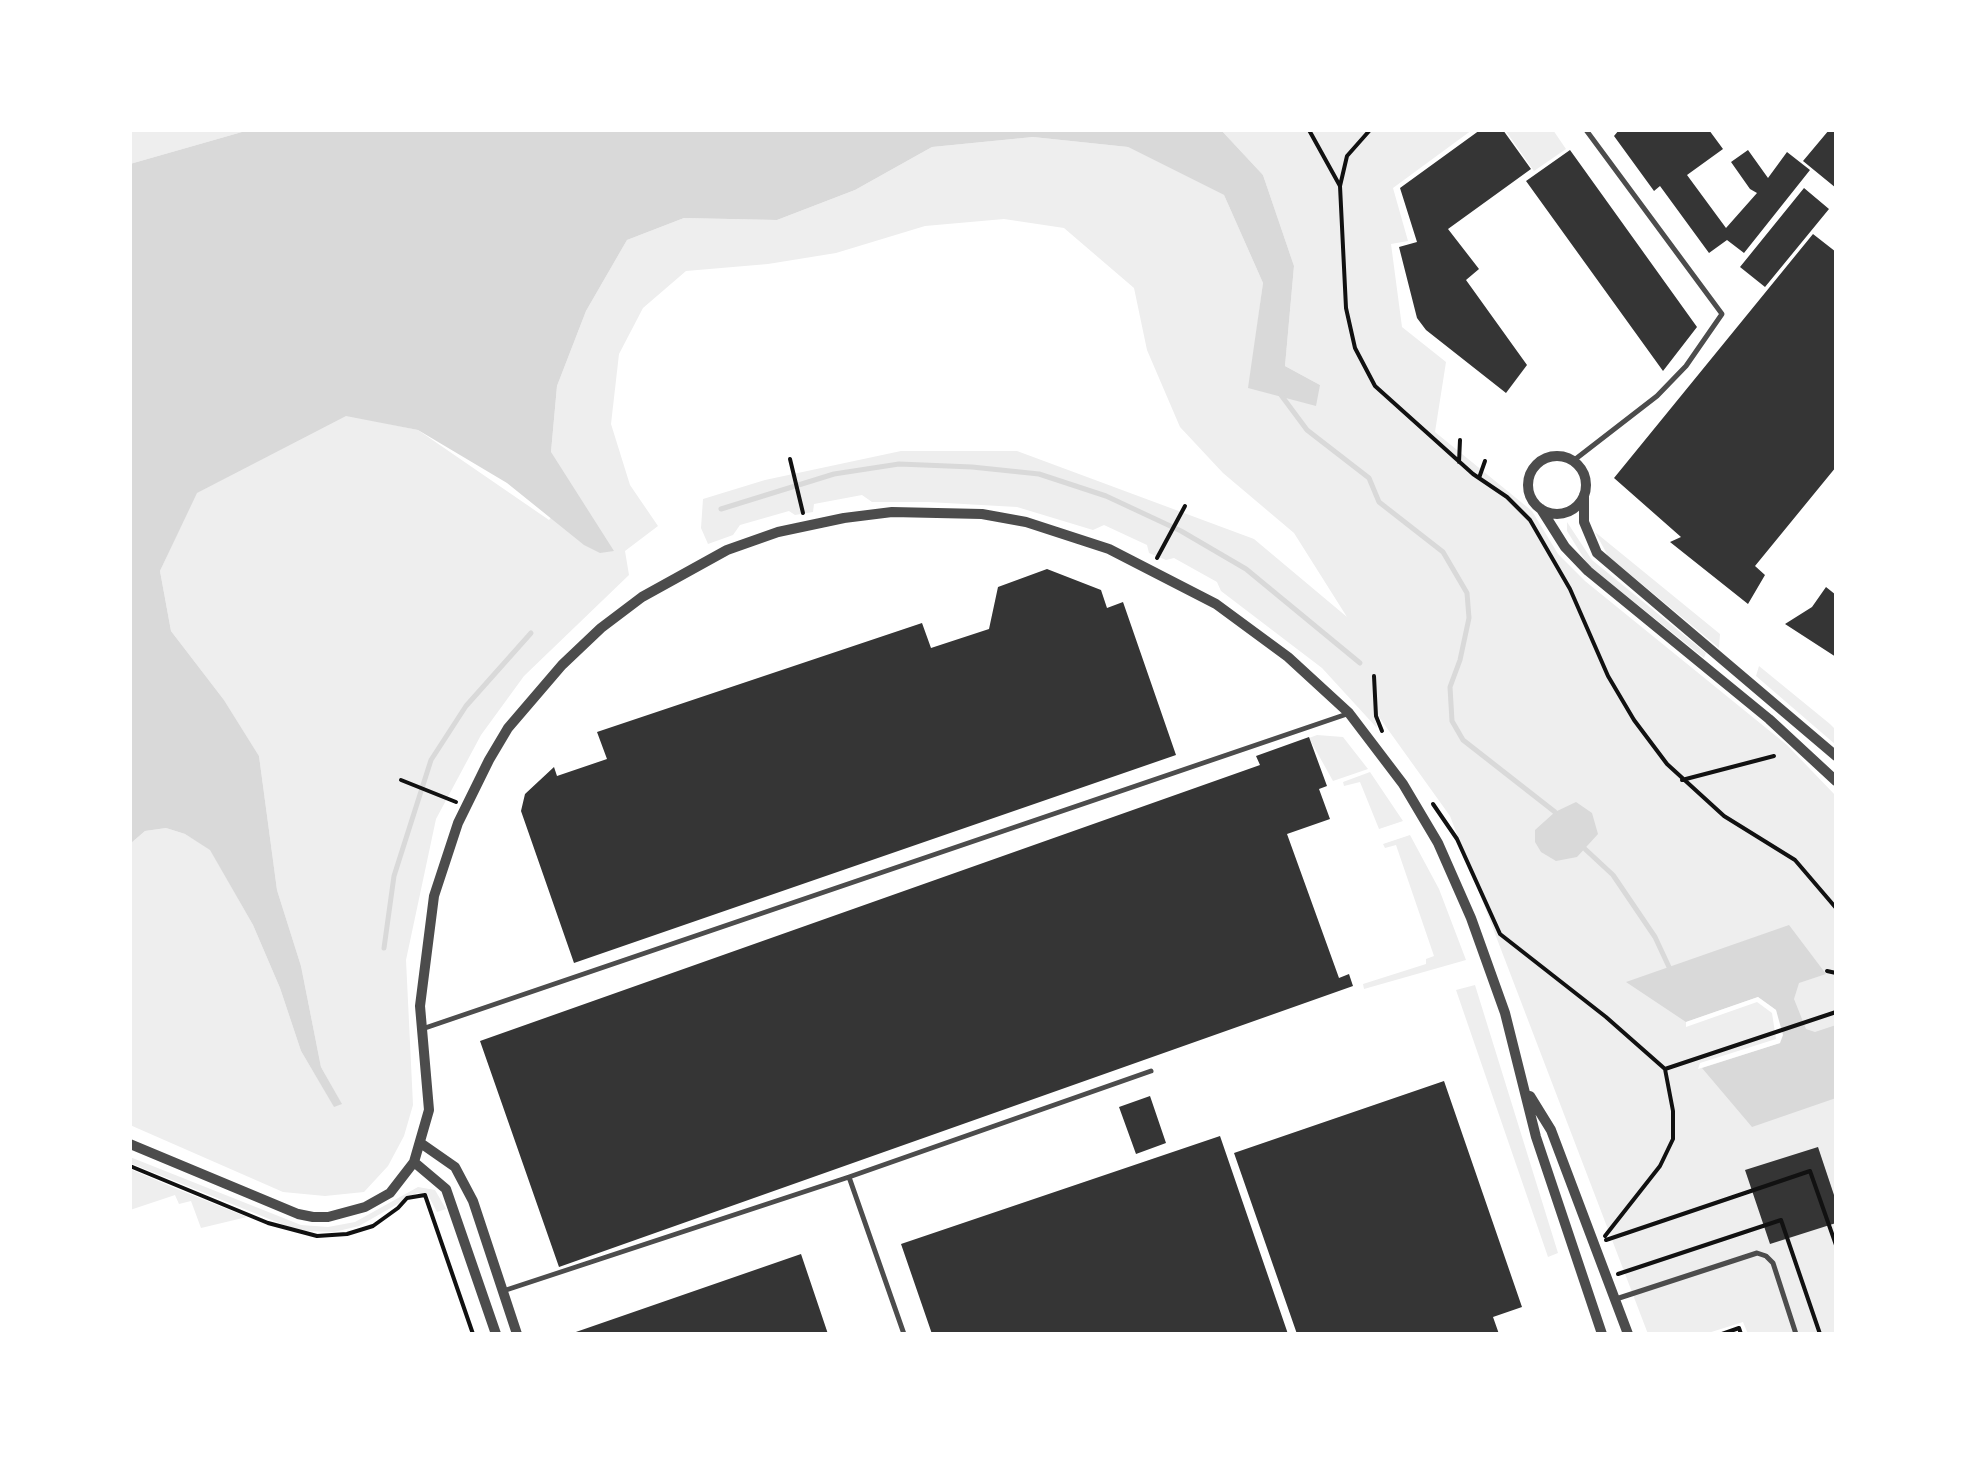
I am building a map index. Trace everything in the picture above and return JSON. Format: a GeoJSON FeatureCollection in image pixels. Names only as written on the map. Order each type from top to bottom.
{"type":"FeatureCollection","features":[{"type":"Feature","properties":{"kind":"street"},"geometry":{"type":"LineString","coordinates":[[1836,756],[1597,554],[1584,522],[1584,476],[1573,461],[1556,456],[1540,461],[1530,475],[1529,492],[1565,546],[1588,572],[1791,738],[1836,782]]}},
{"type":"Feature","properties":{"kind":"street"},"geometry":{"type":"LineString","coordinates":[[1542,509],[1566,512],[1584,495]]}},
{"type":"Feature","properties":{"kind":"street"},"geometry":{"type":"LineString","coordinates":[[130,1144],[313,1217],[344,1214],[390,1193],[414,1162],[429,1110],[420,1006],[434,896],[458,823],[508,728],[562,665],[642,597],[727,550],[778,532],[844,518],[892,512],[982,514],[1042,527],[1109,549],[1216,604],[1288,657],[1349,714],[1403,784],[1438,843],[1472,918],[1505,1013],[1536,1137],[1602,1334]]}},
{"type":"Feature","properties":{"kind":"street"},"geometry":{"type":"LineString","coordinates":[[1527,1091],[1551,1130],[1628,1334]]}},
{"type":"Feature","properties":{"kind":"street"},"geometry":{"type":"LineString","coordinates":[[422,1144],[455,1168],[464,1182],[517,1334]]}},
{"type":"Feature","properties":{"kind":"street"},"geometry":{"type":"LineString","coordinates":[[414,1162],[446,1189],[496,1334]]}},
{"type":"Feature","properties":{"kind":"lane"},"geometry":{"type":"LineString","coordinates":[[1573,461],[1657,396],[1686,366],[1722,314],[1586,130]]}},
{"type":"Feature","properties":{"kind":"lane"},"geometry":{"type":"LineString","coordinates":[[422,1029],[1349,714]]}},
{"type":"Feature","properties":{"kind":"lane"},"geometry":{"type":"LineString","coordinates":[[503,1291],[849,1177],[1151,1071]]}},
{"type":"Feature","properties":{"kind":"lane"},"geometry":{"type":"LineString","coordinates":[[849,1177],[904,1334]]}},
{"type":"Feature","properties":{"kind":"lane"},"geometry":{"type":"LineString","coordinates":[[1615,1299],[1757,1253],[1773,1263],[1796,1334]]}},
{"type":"Feature","properties":{"kind":"path"},"geometry":{"type":"LineString","coordinates":[[1309,130],[1340,186]]}},
{"type":"Feature","properties":{"kind":"path"},"geometry":{"type":"LineString","coordinates":[[1370,130],[1347,156],[1340,186],[1346,308],[1355,348],[1375,386],[1530,520],[1570,589],[1608,676],[1634,720],[1682,780],[1724,816],[1795,860],[1836,908]]}},
{"type":"Feature","properties":{"kind":"path"},"geometry":{"type":"LineString","coordinates":[[1459,462],[1460,440]]}},
{"type":"Feature","properties":{"kind":"path"},"geometry":{"type":"LineString","coordinates":[[790,459],[800,504]]}},
{"type":"Feature","properties":{"kind":"path"},"geometry":{"type":"LineString","coordinates":[[1479,478],[1485,461]]}},
{"type":"Feature","properties":{"kind":"path"},"geometry":{"type":"LineString","coordinates":[[1163,545],[1185,506]]}},
{"type":"Feature","properties":{"kind":"path"},"geometry":{"type":"LineString","coordinates":[[1682,780],[1774,756]]}},
{"type":"Feature","properties":{"kind":"path"},"geometry":{"type":"LineString","coordinates":[[401,780],[443,796]]}},
{"type":"Feature","properties":{"kind":"path"},"geometry":{"type":"LineString","coordinates":[[1500,934],[1665,1069],[1674,1111],[1673,1139],[1660,1166],[1605,1238],[1810,1171],[1836,1246]]}},
{"type":"Feature","properties":{"kind":"path"},"geometry":{"type":"LineString","coordinates":[[1827,971],[1836,972]]}},
{"type":"Feature","properties":{"kind":"path"},"geometry":{"type":"LineString","coordinates":[[1665,1069],[1836,1012]]}},
{"type":"Feature","properties":{"kind":"path"},"geometry":{"type":"LineString","coordinates":[[1722,1334],[1739,1328],[1741,1334]]}},
{"type":"Feature","properties":{"kind":"shaded area"},"geometry":{"type":"Polygon","coordinates":[[[130,130],[249,130],[130,164],[130,130]]]}},
{"type":"Feature","properties":{"kind":"shaded area"},"geometry":{"type":"Polygon","coordinates":[[[249,130],[1221,130],[1263,175],[1294,266],[1285,366],[1320,385],[1316,406],[1248,388],[1263,283],[1224,195],[1128,147],[1033,137],[932,147],[855,190],[777,220],[684,218],[627,240],[586,311],[557,386],[551,452],[614,551],[600,553],[584,545],[507,483],[418,430],[346,416],[197,493],[160,571],[171,631],[224,700],[259,756],[277,890],[301,966],[321,1067],[342,1104],[334,1107],[301,1051],[253,925],[210,850],[185,834],[166,828],[145,831],[130,844],[130,164],[249,130]]]}},
{"type":"Feature","properties":{"kind":"shaded area"},"geometry":{"type":"Polygon","coordinates":[[[1221,130],[1472,130],[1393,188],[1408,241],[1391,244],[1402,327],[1446,362],[1435,432],[1532,511],[1558,554],[1585,581],[1787,745],[1836,796],[1836,1334],[1748,1334],[1743,1322],[1705,1334],[1648,1334],[1450,816],[1374,710],[1377,728],[1322,668],[1221,591],[1217,582],[1174,558],[1166,560],[1149,553],[1147,545],[1104,525],[1093,530],[1017,507],[872,502],[862,495],[814,504],[813,512],[795,515],[789,511],[740,525],[733,535],[708,544],[701,528],[703,499],[765,480],[901,451],[1017,451],[1254,539],[1347,617],[1294,533],[1223,473],[1180,427],[1147,350],[1134,288],[1064,228],[1004,219],[925,226],[836,253],[686,271],[643,308],[619,354],[611,424],[630,485],[658,526],[625,551],[629,575],[524,676],[481,735],[436,819],[406,960],[413,1105],[404,1136],[388,1166],[364,1192],[325,1196],[283,1192],[130,1125],[130,844],[145,831],[166,828],[210,849],[253,925],[301,1051],[334,1106],[341,1103],[321,1067],[301,966],[277,890],[259,756],[224,700],[171,631],[160,571],[196,493],[346,415],[418,430],[549,520],[555,513],[551,452],[557,386],[586,311],[627,240],[684,218],[777,220],[855,190],[932,147],[1033,137],[1128,147],[1224,195],[1263,283],[1249,388],[1320,385],[1285,366],[1294,266],[1263,175],[1221,130]]]}},
{"type":"Feature","properties":{"kind":"shaded area"},"geometry":{"type":"Polygon","coordinates":[[[1505,130],[1553,130],[1566,149],[1534,171],[1505,130]]]}},
{"type":"Feature","properties":{"kind":"shaded area"},"geometry":{"type":"Polygon","coordinates":[[[1567,522],[1592,560],[1706,653],[1704,658],[1588,565],[1567,531],[1567,522]]]}},
{"type":"Feature","properties":{"kind":"shaded area"},"geometry":{"type":"Polygon","coordinates":[[[1595,532],[1720,634],[1719,648],[1608,556],[1595,532]]]}},
{"type":"Feature","properties":{"kind":"shaded area"},"geometry":{"type":"Polygon","coordinates":[[[1759,666],[1836,730],[1836,745],[1756,676],[1759,666]]]}},
{"type":"Feature","properties":{"kind":"shaded area"},"geometry":{"type":"Polygon","coordinates":[[[1343,737],[1368,769],[1333,781],[1309,738],[1343,737]]]}},
{"type":"Feature","properties":{"kind":"shaded area"},"geometry":{"type":"Polygon","coordinates":[[[1370,772],[1403,821],[1379,829],[1360,782],[1344,786],[1343,782],[1370,772]]]}},
{"type":"Feature","properties":{"kind":"shaded area"},"geometry":{"type":"Polygon","coordinates":[[[1576,802],[1592,813],[1598,834],[1577,857],[1556,861],[1541,852],[1535,842],[1535,830],[1555,812],[1576,802]]]}},
{"type":"Feature","properties":{"kind":"shaded area"},"geometry":{"type":"Polygon","coordinates":[[[1410,835],[1439,889],[1466,960],[1364,989],[1363,984],[1426,964],[1426,959],[1434,956],[1396,845],[1385,848],[1383,844],[1410,835]]]}},
{"type":"Feature","properties":{"kind":"shaded area"},"geometry":{"type":"Polygon","coordinates":[[[1789,925],[1826,974],[1799,983],[1794,999],[1806,1029],[1815,1032],[1836,1025],[1836,1098],[1752,1127],[1702,1068],[1780,1043],[1776,1010],[1758,997],[1686,1022],[1626,982],[1789,925]]]}},
{"type":"Feature","properties":{"kind":"shaded area"},"geometry":{"type":"Polygon","coordinates":[[[1475,985],[1558,1253],[1548,1257],[1456,990],[1475,985]]]}},
{"type":"Feature","properties":{"kind":"shaded area"},"geometry":{"type":"Polygon","coordinates":[[[130,1157],[301,1225],[328,1227],[355,1222],[418,1187],[435,1190],[446,1209],[437,1212],[428,1195],[417,1193],[359,1226],[334,1232],[305,1231],[130,1163],[130,1157]]]}},
{"type":"Feature","properties":{"kind":"shaded area"},"geometry":{"type":"Polygon","coordinates":[[[130,1169],[247,1217],[201,1228],[191,1201],[179,1204],[175,1195],[130,1210],[130,1169]]]}},
{"type":"Feature","properties":{"kind":"pier"},"geometry":{"type":"Polygon","coordinates":[[[1758,997],[1776,1010],[1783,1035],[1780,1043],[1698,1069],[1700,1063],[1776,1039],[1772,1013],[1757,1002],[1686,1027],[1686,1022],[1758,997]]]}},
{"type":"Feature","properties":{"kind":"building"},"geometry":{"type":"Polygon","coordinates":[[[1480,130],[1503,130],[1531,169],[1448,229],[1479,269],[1466,280],[1527,365],[1506,393],[1426,330],[1417,318],[1399,247],[1417,242],[1400,188],[1480,130]]]}},
{"type":"Feature","properties":{"kind":"building"},"geometry":{"type":"Polygon","coordinates":[[[1619,130],[1709,130],[1723,149],[1687,175],[1726,228],[1757,193],[1731,162],[1748,150],[1768,178],[1787,152],[1810,170],[1744,253],[1727,240],[1709,253],[1660,186],[1654,191],[1614,136],[1619,130]]]}},
{"type":"Feature","properties":{"kind":"building"},"geometry":{"type":"Polygon","coordinates":[[[1829,130],[1836,130],[1836,188],[1803,161],[1829,130]]]}},
{"type":"Feature","properties":{"kind":"building"},"geometry":{"type":"Polygon","coordinates":[[[1570,150],[1697,327],[1663,371],[1526,181],[1570,150]]]}},
{"type":"Feature","properties":{"kind":"building"},"geometry":{"type":"Polygon","coordinates":[[[1804,188],[1829,209],[1765,287],[1740,267],[1804,188]]]}},
{"type":"Feature","properties":{"kind":"building"},"geometry":{"type":"Polygon","coordinates":[[[1813,234],[1836,252],[1836,467],[1755,566],[1765,575],[1748,604],[1670,542],[1681,537],[1614,478],[1813,234]]]}},
{"type":"Feature","properties":{"kind":"building"},"geometry":{"type":"Polygon","coordinates":[[[1047,569],[1101,590],[1107,608],[1123,602],[1176,755],[574,963],[521,811],[525,794],[554,767],[557,776],[607,759],[597,732],[922,623],[931,648],[989,629],[998,587],[1047,569]]]}},
{"type":"Feature","properties":{"kind":"building"},"geometry":{"type":"Polygon","coordinates":[[[1826,587],[1836,595],[1836,657],[1785,624],[1812,607],[1826,587]]]}},
{"type":"Feature","properties":{"kind":"building"},"geometry":{"type":"Polygon","coordinates":[[[1309,737],[1327,786],[1319,789],[1330,819],[1287,834],[1339,978],[1349,974],[1353,986],[559,1267],[480,1041],[1260,765],[1256,756],[1309,737]]]}},
{"type":"Feature","properties":{"kind":"building"},"geometry":{"type":"Polygon","coordinates":[[[1444,1081],[1522,1307],[1493,1317],[1499,1334],[1297,1334],[1234,1153],[1444,1081]]]}},
{"type":"Feature","properties":{"kind":"building"},"geometry":{"type":"Polygon","coordinates":[[[1150,1096],[1166,1143],[1136,1154],[1119,1107],[1150,1096]]]}},
{"type":"Feature","properties":{"kind":"building"},"geometry":{"type":"Polygon","coordinates":[[[1220,1136],[1288,1334],[932,1334],[901,1244],[1220,1136]]]}},
{"type":"Feature","properties":{"kind":"building"},"geometry":{"type":"Polygon","coordinates":[[[1818,1147],[1836,1201],[1836,1223],[1770,1244],[1745,1170],[1818,1147]]]}},
{"type":"Feature","properties":{"kind":"building"},"geometry":{"type":"Polygon","coordinates":[[[801,1254],[828,1334],[573,1334],[573,1333],[801,1254]]]}},
{"type":"Feature","properties":{"kind":"waterway"},"geometry":{"type":"LineString","coordinates":[[1281,395],[1307,430],[1369,478],[1379,502],[1443,552],[1467,593],[1469,618],[1450,687],[1452,721],[1463,740],[1555,812]]}},
{"type":"Feature","properties":{"kind":"waterway"},"geometry":{"type":"LineString","coordinates":[[721,509],[834,474],[899,464],[1039,474],[1106,496],[1181,531],[1246,569],[1360,663]]}},
{"type":"Feature","properties":{"kind":"waterway"},"geometry":{"type":"LineString","coordinates":[[384,948],[394,876],[431,760],[466,706],[531,633]]}},
{"type":"Feature","properties":{"kind":"waterway"},"geometry":{"type":"LineString","coordinates":[[1585,849],[1613,875],[1655,937],[1669,967]]}}]}
